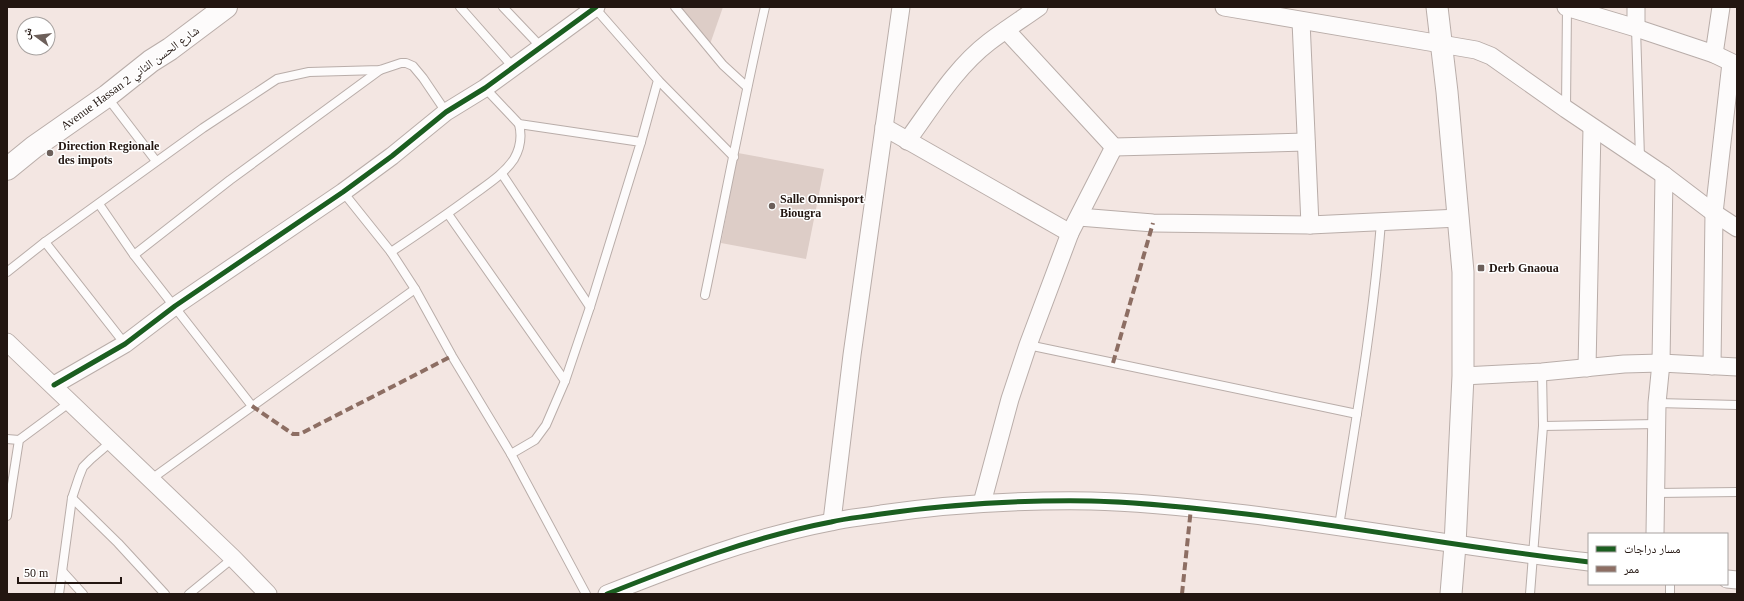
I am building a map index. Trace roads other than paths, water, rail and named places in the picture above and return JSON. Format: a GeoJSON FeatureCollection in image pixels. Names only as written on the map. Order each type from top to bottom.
{"type":"FeatureCollection","features":[{"type":"Feature","properties":{"kind":"main road","name":"Avenue Hassan 2 شارع الحسن الثاني"},"geometry":{"type":"LineString","coordinates":[[34,147],[107,96],[151,61],[170,49],[226,7]]}},
{"type":"Feature","properties":{"kind":"main road"},"geometry":{"type":"LineString","coordinates":[[7,161],[34,147]]}},
{"type":"Feature","properties":{"kind":"main road"},"geometry":{"type":"LineString","coordinates":[[7,169],[34,147]]}},
{"type":"Feature","properties":{"kind":"street"},"geometry":{"type":"LineString","coordinates":[[832,521],[852,355],[901,7]]}},
{"type":"Feature","properties":{"kind":"street"},"geometry":{"type":"LineString","coordinates":[[907,141],[942,92],[967,62],[988,42],[1039,7]]}},
{"type":"Feature","properties":{"kind":"street"},"geometry":{"type":"LineString","coordinates":[[1224,7],[1265,10],[1300,21],[1476,50],[1491,56],[1592,128],[1664,174],[1714,214],[1737,228]]}},
{"type":"Feature","properties":{"kind":"street"},"geometry":{"type":"LineString","coordinates":[[1437,7],[1459,218],[1463,272],[1463,376],[1455,545],[1450,594]]}},
{"type":"Feature","properties":{"kind":"street"},"geometry":{"type":"LineString","coordinates":[[1566,7],[1714,54],[1734,64],[1714,214],[1712,366]]}},
{"type":"Feature","properties":{"kind":"street"},"geometry":{"type":"LineString","coordinates":[[1636,7],[1636,28]]}},
{"type":"Feature","properties":{"kind":"street"},"geometry":{"type":"LineString","coordinates":[[1714,54],[1721,7]]}},
{"type":"Feature","properties":{"kind":"street"},"geometry":{"type":"LineString","coordinates":[[54,386],[125,344],[175,306],[343,192],[392,156],[446,112],[485,88],[596,8]]}},
{"type":"Feature","properties":{"kind":"street"},"geometry":{"type":"LineString","coordinates":[[1300,21],[1310,225]]}},
{"type":"Feature","properties":{"kind":"street"},"geometry":{"type":"LineString","coordinates":[[1006,30],[1114,147],[1306,142]]}},
{"type":"Feature","properties":{"kind":"street"},"geometry":{"type":"LineString","coordinates":[[884,128],[1070,234]]}},
{"type":"Feature","properties":{"kind":"street"},"geometry":{"type":"LineString","coordinates":[[1587,368],[1592,128]]}},
{"type":"Feature","properties":{"kind":"street"},"geometry":{"type":"LineString","coordinates":[[982,503],[1010,399],[1028,345],[1070,234],[1114,147]]}},
{"type":"Feature","properties":{"kind":"street"},"geometry":{"type":"LineString","coordinates":[[1655,533],[1657,493],[1657,403],[1661,363],[1664,174]]}},
{"type":"Feature","properties":{"kind":"street"},"geometry":{"type":"LineString","coordinates":[[1079,217],[1153,223],[1310,225],[1459,218]]}},
{"type":"Feature","properties":{"kind":"street"},"geometry":{"type":"LineString","coordinates":[[7,342],[54,386],[69,403],[233,558],[268,594]]}},
{"type":"Feature","properties":{"kind":"street"},"geometry":{"type":"LineString","coordinates":[[1463,376],[1542,372],[1624,364],[1661,363],[1737,367]]}},
{"type":"Feature","properties":{"kind":"street"},"geometry":{"type":"LineString","coordinates":[[607,594],[683,563],[762,538],[832,521],[938,506],[982,503],[1092,501],[1191,508],[1339,526],[1455,545],[1532,556],[1588,562]]}},
{"type":"Feature","properties":{"kind":"lane"},"geometry":{"type":"LineString","coordinates":[[460,7],[513,67]]}},
{"type":"Feature","properties":{"kind":"lane"},"geometry":{"type":"LineString","coordinates":[[503,7],[542,48]]}},
{"type":"Feature","properties":{"kind":"lane"},"geometry":{"type":"LineString","coordinates":[[675,7],[723,65],[747,87]]}},
{"type":"Feature","properties":{"kind":"lane"},"geometry":{"type":"LineString","coordinates":[[705,295],[747,87],[765,7]]}},
{"type":"Feature","properties":{"kind":"lane"},"geometry":{"type":"LineString","coordinates":[[1566,7],[1566,109]]}},
{"type":"Feature","properties":{"kind":"lane"},"geometry":{"type":"LineString","coordinates":[[596,8],[658,80],[734,157]]}},
{"type":"Feature","properties":{"kind":"lane"},"geometry":{"type":"LineString","coordinates":[[1636,28],[1640,159]]}},
{"type":"Feature","properties":{"kind":"lane"},"geometry":{"type":"LineString","coordinates":[[7,272],[45,242],[209,123],[277,79],[309,72],[380,70],[401,63],[413,66],[446,112]]}},
{"type":"Feature","properties":{"kind":"lane"},"geometry":{"type":"LineString","coordinates":[[134,255],[230,180],[380,70]]}},
{"type":"Feature","properties":{"kind":"lane"},"geometry":{"type":"LineString","coordinates":[[511,454],[535,440],[546,425],[565,381],[590,307],[641,142],[658,80]]}},
{"type":"Feature","properties":{"kind":"lane"},"geometry":{"type":"LineString","coordinates":[[390,252],[448,214],[502,174],[514,158],[520,146],[522,134],[519,124],[485,88]]}},
{"type":"Feature","properties":{"kind":"lane"},"geometry":{"type":"LineString","coordinates":[[107,96],[156,161]]}},
{"type":"Feature","properties":{"kind":"lane"},"geometry":{"type":"LineString","coordinates":[[519,124],[641,142]]}},
{"type":"Feature","properties":{"kind":"lane"},"geometry":{"type":"LineString","coordinates":[[502,174],[590,307]]}},
{"type":"Feature","properties":{"kind":"lane"},"geometry":{"type":"LineString","coordinates":[[343,192],[390,252],[415,289],[452,356],[511,454],[586,594]]}},
{"type":"Feature","properties":{"kind":"lane"},"geometry":{"type":"LineString","coordinates":[[99,204],[134,255],[252,406]]}},
{"type":"Feature","properties":{"kind":"lane"},"geometry":{"type":"LineString","coordinates":[[448,214],[565,381]]}},
{"type":"Feature","properties":{"kind":"lane"},"geometry":{"type":"LineString","coordinates":[[1339,526],[1376,281],[1381,222]]}},
{"type":"Feature","properties":{"kind":"lane"},"geometry":{"type":"LineString","coordinates":[[45,242],[125,344]]}},
{"type":"Feature","properties":{"kind":"lane"},"geometry":{"type":"LineString","coordinates":[[150,480],[415,289]]}},
{"type":"Feature","properties":{"kind":"lane"},"geometry":{"type":"LineString","coordinates":[[1028,345],[1356,414]]}},
{"type":"Feature","properties":{"kind":"lane"},"geometry":{"type":"LineString","coordinates":[[1530,594],[1543,426],[1542,372]]}},
{"type":"Feature","properties":{"kind":"lane"},"geometry":{"type":"LineString","coordinates":[[7,439],[19,440],[69,403]]}},
{"type":"Feature","properties":{"kind":"lane"},"geometry":{"type":"LineString","coordinates":[[1657,403],[1737,406]]}},
{"type":"Feature","properties":{"kind":"lane"},"geometry":{"type":"LineString","coordinates":[[1543,426],[1657,424]]}},
{"type":"Feature","properties":{"kind":"lane"},"geometry":{"type":"LineString","coordinates":[[7,516],[19,440]]}},
{"type":"Feature","properties":{"kind":"lane"},"geometry":{"type":"LineString","coordinates":[[59,594],[72,498],[83,467],[90,459],[112,442]]}},
{"type":"Feature","properties":{"kind":"lane"},"geometry":{"type":"LineString","coordinates":[[1657,493],[1737,492]]}},
{"type":"Feature","properties":{"kind":"lane"},"geometry":{"type":"LineString","coordinates":[[72,498],[118,543],[165,594]]}},
{"type":"Feature","properties":{"kind":"lane"},"geometry":{"type":"LineString","coordinates":[[189,594],[233,558]]}},
{"type":"Feature","properties":{"kind":"lane"},"geometry":{"type":"LineString","coordinates":[[63,572],[83,594]]}},
{"type":"Feature","properties":{"kind":"place","name":"Direction Regionale des impots"},"geometry":{"type":"Point","coordinates":[50,153]}},
{"type":"Feature","properties":{"kind":"place","name":"Salle Omnisport Biougra"},"geometry":{"type":"Point","coordinates":[772,206]}},
{"type":"Feature","properties":{"kind":"place","name":"Derb Gnaoua"},"geometry":{"type":"Point","coordinates":[1481,268]}}]}
